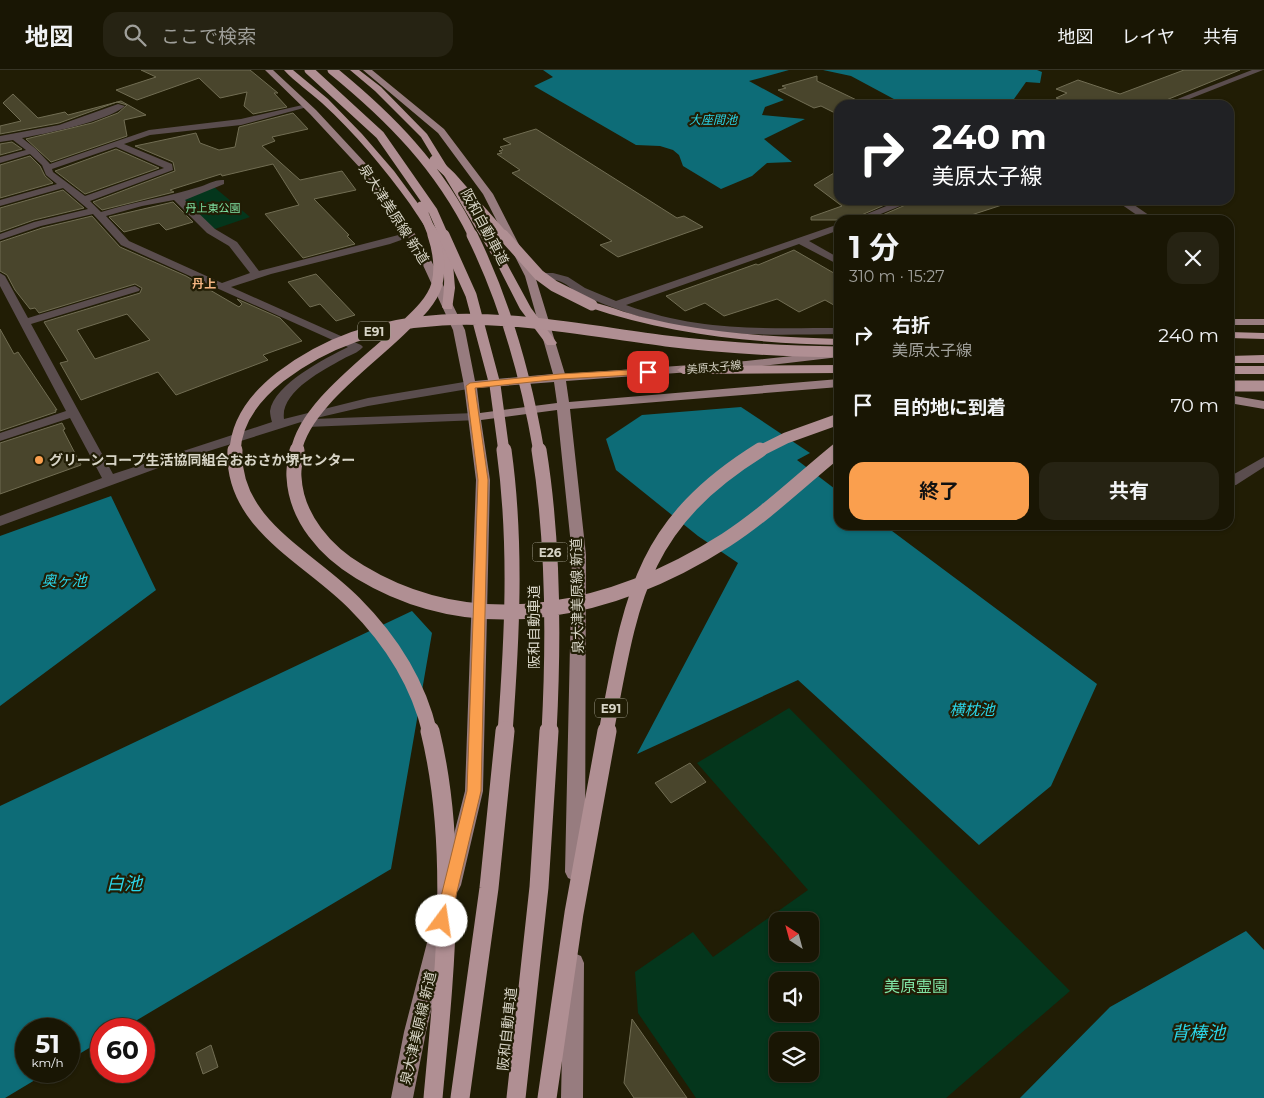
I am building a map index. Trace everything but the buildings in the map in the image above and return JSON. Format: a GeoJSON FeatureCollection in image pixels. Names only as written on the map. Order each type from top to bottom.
{"type":"FeatureCollection","features":[{"type":"Feature","properties":{"kind":"highway"},"geometry":{"type":"LineString","coordinates":[[288,70],[334,109],[391,170],[439,240],[450,278],[448,307]]}},
{"type":"Feature","properties":{"kind":"highway","name":"阪和自動車道"},"geometry":{"type":"LineString","coordinates":[[309,70],[359,112],[386,141],[410,173],[432,208],[469,290],[486,346],[498,400],[508,483],[513,551],[513,629],[496,840],[460,1098]]}},
{"type":"Feature","properties":{"kind":"highway","name":"阪和自動車道"},"geometry":{"type":"LineString","coordinates":[[332,70],[380,109],[407,137],[433,169],[456,203],[497,284],[515,339],[529,395],[542,464],[550,548],[550,732],[543,847],[516,1098]]}},
{"type":"Feature","properties":{"kind":"highway"},"geometry":{"type":"LineString","coordinates":[[354,70],[378,89],[424,136],[526,309],[551,343]]}},
{"type":"Feature","properties":{"kind":"highway"},"geometry":{"type":"LineString","coordinates":[[407,137],[451,176],[527,264],[554,286],[572,296],[614,314],[691,332],[750,338],[834,342]]}},
{"type":"Feature","properties":{"kind":"highway","name":"E91"},"geometry":{"type":"LineString","coordinates":[[386,141],[425,215],[438,254],[438,279],[435,290],[415,317],[393,339],[342,383],[311,417],[298,445],[293,474],[301,508],[310,525],[322,541],[359,572],[384,586],[410,596],[438,605],[469,610],[501,612],[536,611],[570,607],[603,600],[645,585],[676,570],[728,539],[834,454]]}},
{"type":"Feature","properties":{"kind":"highway","name":"E91"},"geometry":{"type":"LineString","coordinates":[[433,1098],[440,1029],[448,877],[443,790],[432,736],[418,694],[397,657],[376,627],[346,595],[270,531],[250,509],[239,490],[233,470],[234,450],[238,430],[248,410],[262,391],[282,374],[328,347],[377,330],[427,320],[503,319],[722,347],[834,353]]}},
{"type":"Feature","properties":{"kind":"highway"},"geometry":{"type":"LineString","coordinates":[[1234,335],[1264,336]]}},
{"type":"Feature","properties":{"kind":"highway"},"geometry":{"type":"LineString","coordinates":[[1234,345],[1264,346]]}},
{"type":"Feature","properties":{"kind":"highway"},"geometry":{"type":"LineString","coordinates":[[1234,360],[1264,359]]}},
{"type":"Feature","properties":{"kind":"highway"},"geometry":{"type":"LineString","coordinates":[[683,370],[834,369]]}},
{"type":"Feature","properties":{"kind":"highway"},"geometry":{"type":"LineString","coordinates":[[1234,370],[1264,370]]}},
{"type":"Feature","properties":{"kind":"highway"},"geometry":{"type":"LineString","coordinates":[[1234,386],[1264,387]]}},
{"type":"Feature","properties":{"kind":"highway","name":"E91"},"geometry":{"type":"LineString","coordinates":[[547,1098],[587,833],[625,640],[634,605],[646,571],[657,548],[672,524],[712,482],[764,448],[792,435],[834,421]]}},
{"type":"Feature","properties":{"kind":"main road","name":"泉大津美原線 新道"},"geometry":{"type":"LineString","coordinates":[[269,70],[365,168],[421,250],[459,330],[475,417],[483,480],[474,791],[402,1098]]}},
{"type":"Feature","properties":{"kind":"main road","name":"泉大津美原線 新道"},"geometry":{"type":"LineString","coordinates":[[367,70],[441,131],[488,194],[530,276],[560,377],[579,555],[572,1098]]}},
{"type":"Feature","properties":{"kind":"main road"},"geometry":{"type":"LineString","coordinates":[[1234,322],[1264,322]]}},
{"type":"Feature","properties":{"kind":"main road","name":"美原太子線"},"geometry":{"type":"LineString","coordinates":[[470,386],[560,377],[683,370],[834,354]]}},
{"type":"Feature","properties":{"kind":"main road","name":"美原太子線"},"geometry":{"type":"LineString","coordinates":[[475,417],[563,406],[834,383]]}},
{"type":"Feature","properties":{"kind":"main road"},"geometry":{"type":"LineString","coordinates":[[1234,400],[1263,406]]}},
{"type":"Feature","properties":{"kind":"street"},"geometry":{"type":"LineString","coordinates":[[1179,100],[1259,70]]}},
{"type":"Feature","properties":{"kind":"street"},"geometry":{"type":"LineString","coordinates":[[0,139],[16,138],[90,118],[121,106]]}},
{"type":"Feature","properties":{"kind":"street"},"geometry":{"type":"LineString","coordinates":[[47,168],[149,133],[241,122],[306,106]]}},
{"type":"Feature","properties":{"kind":"street"},"geometry":{"type":"LineString","coordinates":[[16,138],[46,164],[49,173],[97,212],[125,243],[220,287],[357,346],[325,364],[286,394],[277,409],[278,424]]}},
{"type":"Feature","properties":{"kind":"street"},"geometry":{"type":"LineString","coordinates":[[83,200],[168,170],[169,166],[118,145]]}},
{"type":"Feature","properties":{"kind":"street"},"geometry":{"type":"LineString","coordinates":[[0,160],[33,152]]}},
{"type":"Feature","properties":{"kind":"street"},"geometry":{"type":"LineString","coordinates":[[0,237],[38,224],[184,196],[220,182]]}},
{"type":"Feature","properties":{"kind":"street"},"geometry":{"type":"LineString","coordinates":[[0,202],[65,186]]}},
{"type":"Feature","properties":{"kind":"street"},"geometry":{"type":"LineString","coordinates":[[184,196],[179,200],[211,231],[233,244],[257,274]]}},
{"type":"Feature","properties":{"kind":"street"},"geometry":{"type":"LineString","coordinates":[[870,215],[897,205]]}},
{"type":"Feature","properties":{"kind":"street"},"geometry":{"type":"LineString","coordinates":[[1128,205],[1143,215]]}},
{"type":"Feature","properties":{"kind":"street"},"geometry":{"type":"LineString","coordinates":[[616,305],[834,229]]}},
{"type":"Feature","properties":{"kind":"street"},"geometry":{"type":"LineString","coordinates":[[220,287],[257,274],[372,248],[410,235]]}},
{"type":"Feature","properties":{"kind":"street"},"geometry":{"type":"LineString","coordinates":[[801,241],[834,259]]}},
{"type":"Feature","properties":{"kind":"street"},"geometry":{"type":"LineString","coordinates":[[0,276],[110,481]]}},
{"type":"Feature","properties":{"kind":"street"},"geometry":{"type":"LineString","coordinates":[[530,276],[553,276],[564,279],[581,290],[616,305],[662,320],[708,329],[761,333],[834,331]]}},
{"type":"Feature","properties":{"kind":"street"},"geometry":{"type":"LineString","coordinates":[[25,322],[135,289]]}},
{"type":"Feature","properties":{"kind":"street"},"geometry":{"type":"LineString","coordinates":[[0,521],[205,447],[278,424],[355,404],[470,386]]}},
{"type":"Feature","properties":{"kind":"street"},"geometry":{"type":"LineString","coordinates":[[0,437],[74,413]]}},
{"type":"Feature","properties":{"kind":"street"},"geometry":{"type":"LineString","coordinates":[[278,424],[475,417]]}},
{"type":"Feature","properties":{"kind":"street"},"geometry":{"type":"LineString","coordinates":[[1234,480],[1264,461]]}},
{"type":"Feature","properties":{"kind":"green space","name":"丹上東公園"},"geometry":{"type":"Polygon","coordinates":[[[214,187],[250,217],[212,230],[182,199],[214,187]]]}},
{"type":"Feature","properties":{"kind":"green space","name":"美原霊園"},"geometry":{"type":"Polygon","coordinates":[[[789,708],[1070,991],[946,1098],[696,1098],[638,1013],[635,972],[693,932],[713,957],[769,918],[769,962],[819,962],[819,912],[777,912],[808,890],[697,763],[789,708]]]}},
{"type":"Feature","properties":{"kind":"water","name":"大座間池"},"geometry":{"type":"Polygon","coordinates":[[[543,70],[789,70],[749,81],[784,100],[765,107],[762,115],[805,119],[764,139],[792,162],[767,163],[752,176],[721,189],[683,166],[679,155],[673,150],[660,146],[636,145],[534,86],[553,77],[543,70]]]}},
{"type":"Feature","properties":{"kind":"water"},"geometry":{"type":"Polygon","coordinates":[[[823,70],[1037,70],[1042,72],[1040,83],[1026,82],[1011,100],[896,100],[851,76],[823,70]]]}},
{"type":"Feature","properties":{"kind":"water","name":"横枕池"},"geometry":{"type":"Polygon","coordinates":[[[741,407],[810,453],[797,460],[834,488],[834,530],[891,530],[1097,684],[1051,786],[979,845],[798,680],[637,754],[738,563],[698,536],[616,470],[606,439],[642,415],[741,407]]]}},
{"type":"Feature","properties":{"kind":"water","name":"奥ヶ池"},"geometry":{"type":"Polygon","coordinates":[[[111,496],[156,590],[0,706],[0,536],[111,496]]]}},
{"type":"Feature","properties":{"kind":"water","name":"白池"},"geometry":{"type":"Polygon","coordinates":[[[412,611],[432,633],[391,869],[140,1018],[90,1018],[90,1048],[80,1053],[80,1018],[15,1018],[15,1083],[30,1083],[5,1098],[0,1098],[0,806],[412,611]]]}},
{"type":"Feature","properties":{"kind":"water","name":"背棒池"},"geometry":{"type":"Polygon","coordinates":[[[1246,931],[1264,950],[1264,1098],[1020,1098],[1110,1007],[1246,931]]]}},
{"type":"Feature","properties":{"kind":"place","name":"グリーンコープ生活協同組合おおさか堺センター"},"geometry":{"type":"Point","coordinates":[39,460]}},
{"type":"Feature","properties":{"kind":"district","name":"丹上"},"geometry":{"type":"Point","coordinates":[204,283]}},
{"type":"Feature","properties":{"kind":"route"},"geometry":{"type":"LineString","coordinates":[[442,921],[474,791],[483,480],[470,386],[560,377],[648,372]]}}]}
